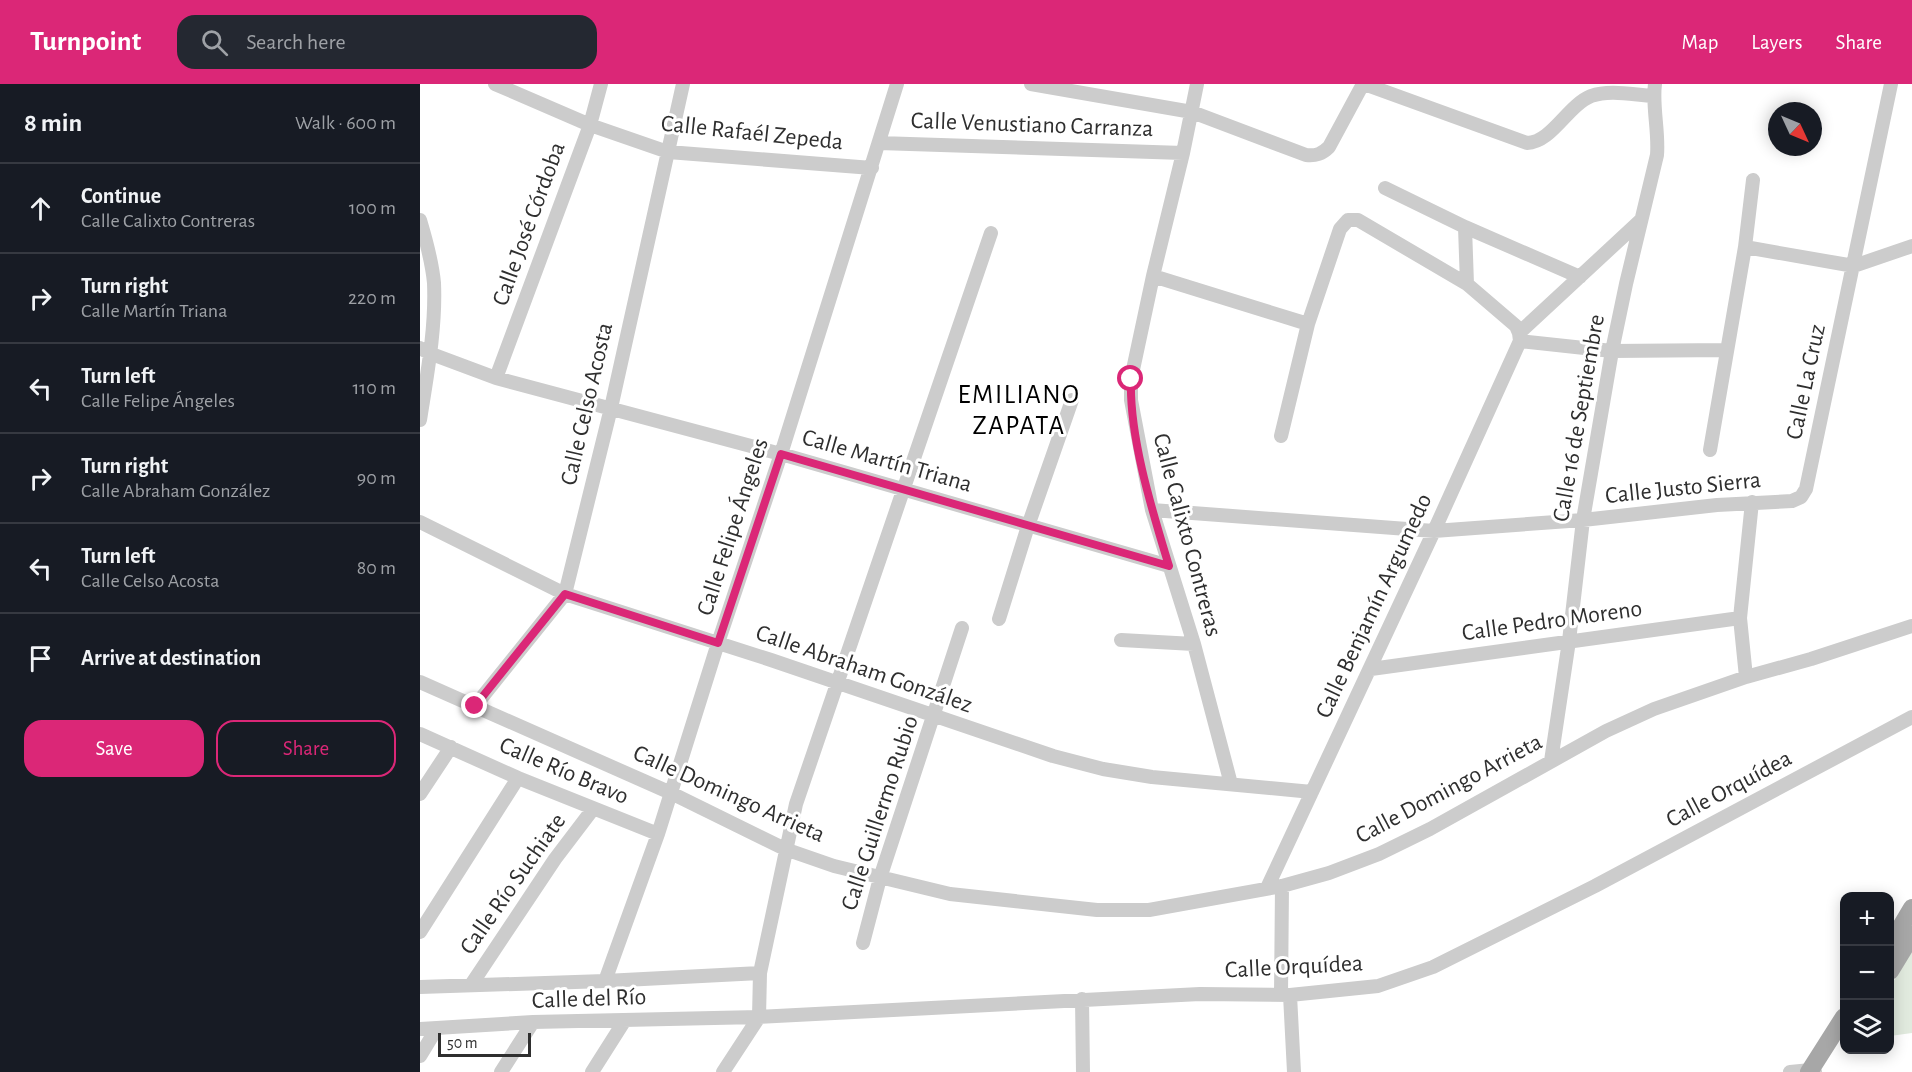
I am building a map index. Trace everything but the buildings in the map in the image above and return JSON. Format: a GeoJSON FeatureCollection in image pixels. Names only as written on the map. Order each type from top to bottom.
{"type":"FeatureCollection","features":[{"type":"Feature","properties":{"kind":"main road"},"geometry":{"type":"LineString","coordinates":[[1894,938],[1912,908]]}},
{"type":"Feature","properties":{"kind":"main road"},"geometry":{"type":"LineString","coordinates":[[1894,964],[1912,935]]}},
{"type":"Feature","properties":{"kind":"main road"},"geometry":{"type":"LineString","coordinates":[[1814,1072],[1840,1026]]}},
{"type":"Feature","properties":{"kind":"main road"},"geometry":{"type":"LineString","coordinates":[[1814,1072],[1840,1044]]}},
{"type":"Feature","properties":{"kind":"street","name":"Calle Rafaél Zepeda"},"geometry":{"type":"LineString","coordinates":[[495,84],[590,125],[668,152],[872,168]]}},
{"type":"Feature","properties":{"kind":"street","name":"Calle José Córdoba"},"geometry":{"type":"LineString","coordinates":[[496,378],[590,125],[601,84]]}},
{"type":"Feature","properties":{"kind":"street","name":"Calle Celso Acosta"},"geometry":{"type":"LineString","coordinates":[[475,706],[565,594],[611,408],[683,84]]}},
{"type":"Feature","properties":{"kind":"street","name":"Calle Felipe Ángeles"},"geometry":{"type":"LineString","coordinates":[[605,981],[658,834],[781,454],[897,84]]}},
{"type":"Feature","properties":{"kind":"street"},"geometry":{"type":"LineString","coordinates":[[1030,84],[1192,112],[1314,156],[1329,147],[1363,84],[1527,143],[1544,138],[1565,115],[1591,96],[1654,90]]}},
{"type":"Feature","properties":{"kind":"street","name":"Calle Calixto Contreras"},"geometry":{"type":"LineString","coordinates":[[1197,84],[1131,379],[1131,400],[1152,510],[1194,644],[1231,784]]}},
{"type":"Feature","properties":{"kind":"street","name":"Calle La Cruz"},"geometry":{"type":"LineString","coordinates":[[1792,501],[1801,497],[1806,489],[1891,84]]}},
{"type":"Feature","properties":{"kind":"street","name":"Calle 16 de Septiembre"},"geometry":{"type":"LineString","coordinates":[[1551,761],[1584,520],[1612,351],[1657,155],[1658,136],[1654,90]]}},
{"type":"Feature","properties":{"kind":"street","name":"Calle Venustiano Carranza"},"geometry":{"type":"LineString","coordinates":[[879,143],[1183,153]]}},
{"type":"Feature","properties":{"kind":"street"},"geometry":{"type":"LineString","coordinates":[[1710,450],[1753,180]]}},
{"type":"Feature","properties":{"kind":"street"},"geometry":{"type":"LineString","coordinates":[[1385,188],[1580,277]]}},
{"type":"Feature","properties":{"kind":"street"},"geometry":{"type":"LineString","coordinates":[[420,220],[429,248],[434,280],[434,311],[424,351],[420,420]]}},
{"type":"Feature","properties":{"kind":"street"},"geometry":{"type":"LineString","coordinates":[[1281,436],[1308,324],[1340,229],[1348,220],[1358,220],[1467,284],[1509,319],[1520,337],[1612,351],[1726,350]]}},
{"type":"Feature","properties":{"kind":"street"},"geometry":{"type":"LineString","coordinates":[[1520,337],[1641,220]]}},
{"type":"Feature","properties":{"kind":"street"},"geometry":{"type":"LineString","coordinates":[[1465,226],[1467,284]]}},
{"type":"Feature","properties":{"kind":"street"},"geometry":{"type":"LineString","coordinates":[[723,1072],[759,1014],[759,979],[785,849],[807,768],[991,233]]}},
{"type":"Feature","properties":{"kind":"street"},"geometry":{"type":"LineString","coordinates":[[1744,247],[1854,266],[1912,246]]}},
{"type":"Feature","properties":{"kind":"street"},"geometry":{"type":"LineString","coordinates":[[1153,276],[1308,324]]}},
{"type":"Feature","properties":{"kind":"street","name":"Calle Benjamín Argumedo"},"geometry":{"type":"LineString","coordinates":[[1274,887],[1312,792],[1371,669],[1520,337]]}},
{"type":"Feature","properties":{"kind":"street","name":"Calle Martín Triana"},"geometry":{"type":"LineString","coordinates":[[424,351],[496,378],[781,454],[1169,566]]}},
{"type":"Feature","properties":{"kind":"street"},"geometry":{"type":"LineString","coordinates":[[999,619],[1028,526],[1072,400]]}},
{"type":"Feature","properties":{"kind":"street","name":"Calle Justo Sierra"},"geometry":{"type":"LineString","coordinates":[[1152,510],[1434,531],[1584,520],[1752,502],[1792,501]]}},
{"type":"Feature","properties":{"kind":"street"},"geometry":{"type":"LineString","coordinates":[[1746,677],[1740,618],[1752,502]]}},
{"type":"Feature","properties":{"kind":"street","name":"Calle Abraham González"},"geometry":{"type":"LineString","coordinates":[[420,522],[565,594],[837,682],[1053,756],[1103,769],[1152,777],[1312,792]]}},
{"type":"Feature","properties":{"kind":"street","name":"Calle Pedro Moreno"},"geometry":{"type":"LineString","coordinates":[[1371,669],[1740,618]]}},
{"type":"Feature","properties":{"kind":"street","name":"Calle Domingo Arrieta"},"geometry":{"type":"LineString","coordinates":[[420,682],[671,793],[785,849],[834,866],[950,894],[1097,910],[1149,910],[1274,887],[1329,873],[1379,854],[1430,829],[1606,731],[1654,709],[1746,677],[1860,644],[1912,626]]}},
{"type":"Feature","properties":{"kind":"street","name":"Calle Guillermo Rubio"},"geometry":{"type":"LineString","coordinates":[[863,943],[880,878],[963,628]]}},
{"type":"Feature","properties":{"kind":"street"},"geometry":{"type":"LineString","coordinates":[[1121,640],[1194,644]]}},
{"type":"Feature","properties":{"kind":"street","name":"Calle Orquídea"},"geometry":{"type":"LineString","coordinates":[[759,1014],[1200,994],[1283,993],[1378,986],[1433,967],[1595,886],[1912,717]]}},
{"type":"Feature","properties":{"kind":"street","name":"Calle Río Bravo"},"geometry":{"type":"LineString","coordinates":[[420,734],[518,778],[658,834]]}},
{"type":"Feature","properties":{"kind":"street"},"geometry":{"type":"LineString","coordinates":[[420,794],[451,747]]}},
{"type":"Feature","properties":{"kind":"street"},"geometry":{"type":"LineString","coordinates":[[420,932],[518,778]]}},
{"type":"Feature","properties":{"kind":"street","name":"Calle Río Suchiate"},"geometry":{"type":"LineString","coordinates":[[471,985],[522,906],[593,809]]}},
{"type":"Feature","properties":{"kind":"street"},"geometry":{"type":"LineString","coordinates":[[1274,887],[1283,993],[1294,1072]]}},
{"type":"Feature","properties":{"kind":"street"},"geometry":{"type":"LineString","coordinates":[[420,987],[759,979]]}},
{"type":"Feature","properties":{"kind":"street"},"geometry":{"type":"LineString","coordinates":[[1082,999],[1083,1072]]}},
{"type":"Feature","properties":{"kind":"street","name":"Calle del Río"},"geometry":{"type":"LineString","coordinates":[[420,1029],[533,1022],[759,1014]]}},
{"type":"Feature","properties":{"kind":"street"},"geometry":{"type":"LineString","coordinates":[[592,1072],[625,1020]]}},
{"type":"Feature","properties":{"kind":"street"},"geometry":{"type":"LineString","coordinates":[[501,1072],[533,1022]]}},
{"type":"Feature","properties":{"kind":"street"},"geometry":{"type":"LineString","coordinates":[[420,1056],[437,1028]]}},
{"type":"Feature","properties":{"kind":"street"},"geometry":{"type":"LineString","coordinates":[[1790,1072],[1814,1072]]}},
{"type":"Feature","properties":{"kind":"shaded area"},"geometry":{"type":"Polygon","coordinates":[[[1912,951],[1912,1033],[1894,1035],[1894,980],[1912,951]]]}},
{"type":"Feature","properties":{"kind":"district","name":"EMILIANO ZAPATA"},"geometry":{"type":"Point","coordinates":[1019,410]}},
{"type":"Feature","properties":{"kind":"route"},"geometry":{"type":"LineString","coordinates":[[475,706],[565,594],[718,643],[781,454],[1169,566],[1152,510],[1133,418],[1131,379]]}}]}
